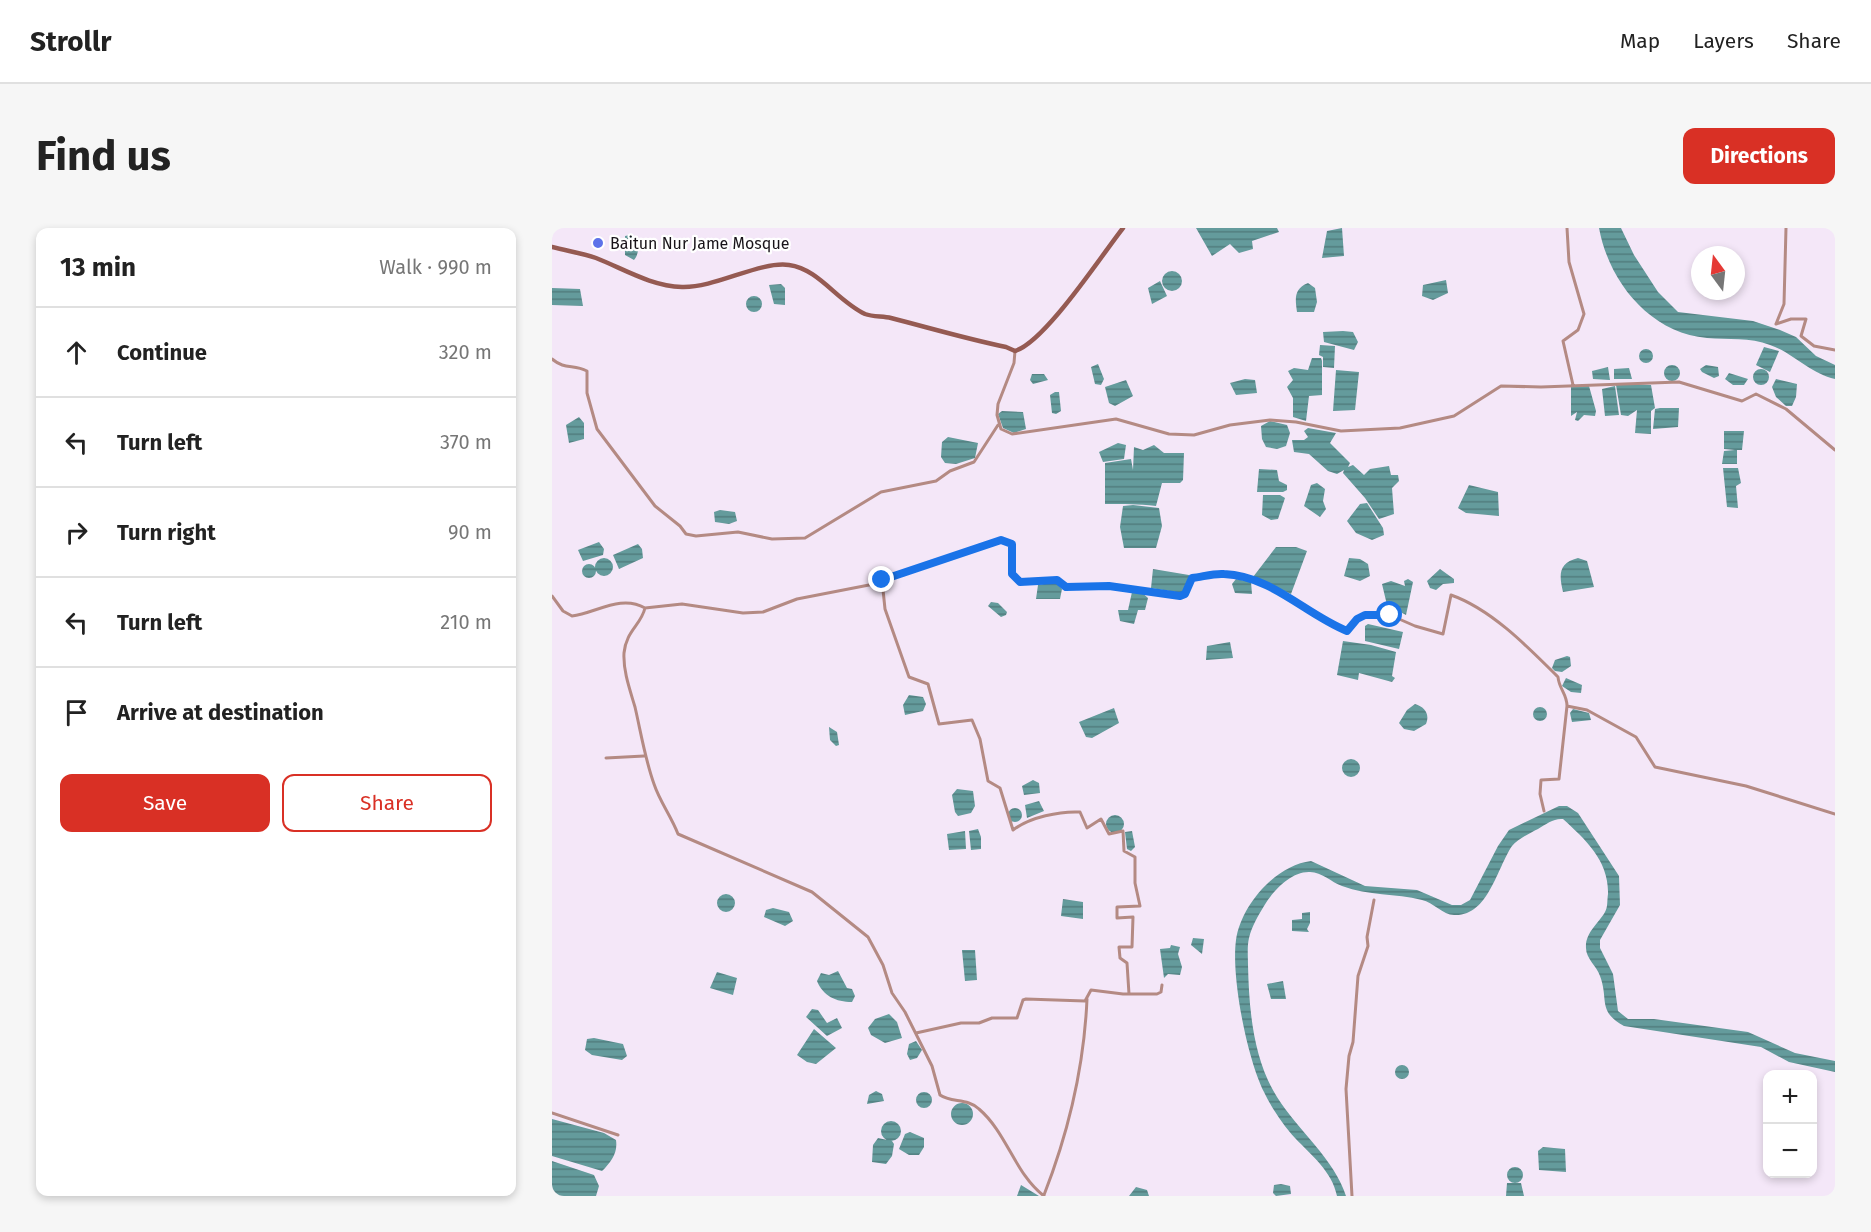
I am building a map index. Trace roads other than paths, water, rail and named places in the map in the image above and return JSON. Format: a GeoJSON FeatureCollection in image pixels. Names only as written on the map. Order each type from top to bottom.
{"type":"FeatureCollection","features":[{"type":"Feature","properties":{"kind":"street"},"geometry":{"type":"LineString","coordinates":[[552,247],[593,257],[659,284],[683,287],[708,285],[747,272],[787,264],[806,269],[843,302],[867,315],[890,317],[931,331],[1006,347],[1015,351],[1030,344],[1053,319],[1123,228]]}},
{"type":"Feature","properties":{"kind":"street"},"geometry":{"type":"LineString","coordinates":[[1567,228],[1569,262],[1584,314],[1578,330],[1563,341],[1573,385]]}},
{"type":"Feature","properties":{"kind":"street"},"geometry":{"type":"LineString","coordinates":[[1786,228],[1784,304],[1776,324],[1791,319],[1806,319],[1801,336],[1814,346],[1835,350]]}},
{"type":"Feature","properties":{"kind":"street"},"geometry":{"type":"LineString","coordinates":[[552,359],[560,366],[587,371],[587,393],[597,429],[655,506],[680,526],[686,534],[696,536],[738,532],[780,539],[805,538],[881,492],[936,481],[950,471],[974,462],[998,424],[998,404],[1014,363],[1015,351]]}},
{"type":"Feature","properties":{"kind":"street"},"geometry":{"type":"LineString","coordinates":[[998,424],[1012,434],[1116,419],[1169,434],[1194,435],[1230,425],[1270,420],[1296,422],[1341,431],[1400,428],[1454,416],[1501,386],[1679,382],[1742,401],[1756,394],[1786,409],[1835,450]]}},
{"type":"Feature","properties":{"kind":"street"},"geometry":{"type":"LineString","coordinates":[[552,596],[563,611],[572,616],[616,604],[635,602],[645,608],[682,603],[743,613],[763,612],[797,599],[882,580],[1001,540],[1012,544],[1012,574],[1020,582],[1057,580],[1066,587],[1109,586],[1180,596],[1185,594],[1192,578],[1224,573],[1257,581],[1295,599],[1313,615],[1347,631],[1357,619],[1365,615],[1390,615],[1415,626],[1443,634],[1450,595],[1466,600],[1512,632],[1558,677],[1558,687],[1567,697],[1568,706],[1559,779],[1541,780],[1539,794],[1544,811]]}},
{"type":"Feature","properties":{"kind":"street"},"geometry":{"type":"LineString","coordinates":[[882,580],[885,609],[909,677],[928,684],[939,724],[972,720],[980,739],[988,781],[1000,788],[1013,830],[1029,822],[1080,812],[1087,828],[1101,819],[1109,834],[1123,831],[1124,851],[1134,854],[1135,857],[1135,884],[1140,906],[1117,907],[1117,918],[1133,917],[1132,947],[1119,947],[1120,958],[1127,963],[1129,994]]}},
{"type":"Feature","properties":{"kind":"street"},"geometry":{"type":"LineString","coordinates":[[645,608],[643,617],[628,634],[624,652],[626,674],[644,756],[660,801],[671,817],[678,834],[812,892],[868,937],[883,965],[892,993],[916,1033],[932,1066],[940,1095],[978,1107],[994,1124],[1021,1169],[1044,1196]]}},
{"type":"Feature","properties":{"kind":"street"},"geometry":{"type":"LineString","coordinates":[[1568,706],[1587,710],[1636,737],[1655,767],[1662,770],[1746,786],[1835,814]]}},
{"type":"Feature","properties":{"kind":"street"},"geometry":{"type":"LineString","coordinates":[[606,758],[644,756]]}},
{"type":"Feature","properties":{"kind":"street"},"geometry":{"type":"LineString","coordinates":[[1352,1196],[1346,1089],[1349,1056],[1353,1042],[1358,976],[1368,946],[1367,937],[1374,900]]}},
{"type":"Feature","properties":{"kind":"street"},"geometry":{"type":"LineString","coordinates":[[1044,1196],[1073,1110],[1085,1040],[1087,999],[1091,990],[1157,994],[1161,992],[1162,985]]}},
{"type":"Feature","properties":{"kind":"street"},"geometry":{"type":"LineString","coordinates":[[916,1033],[961,1023],[979,1023],[992,1018],[1017,1018],[1023,1000],[1026,999],[1087,999]]}},
{"type":"Feature","properties":{"kind":"street"},"geometry":{"type":"LineString","coordinates":[[552,1113],[618,1135]]}},
{"type":"Feature","properties":{"kind":"place","name":"Baitun Nur Jame Mosque"},"geometry":{"type":"Point","coordinates":[598,243]}}]}
